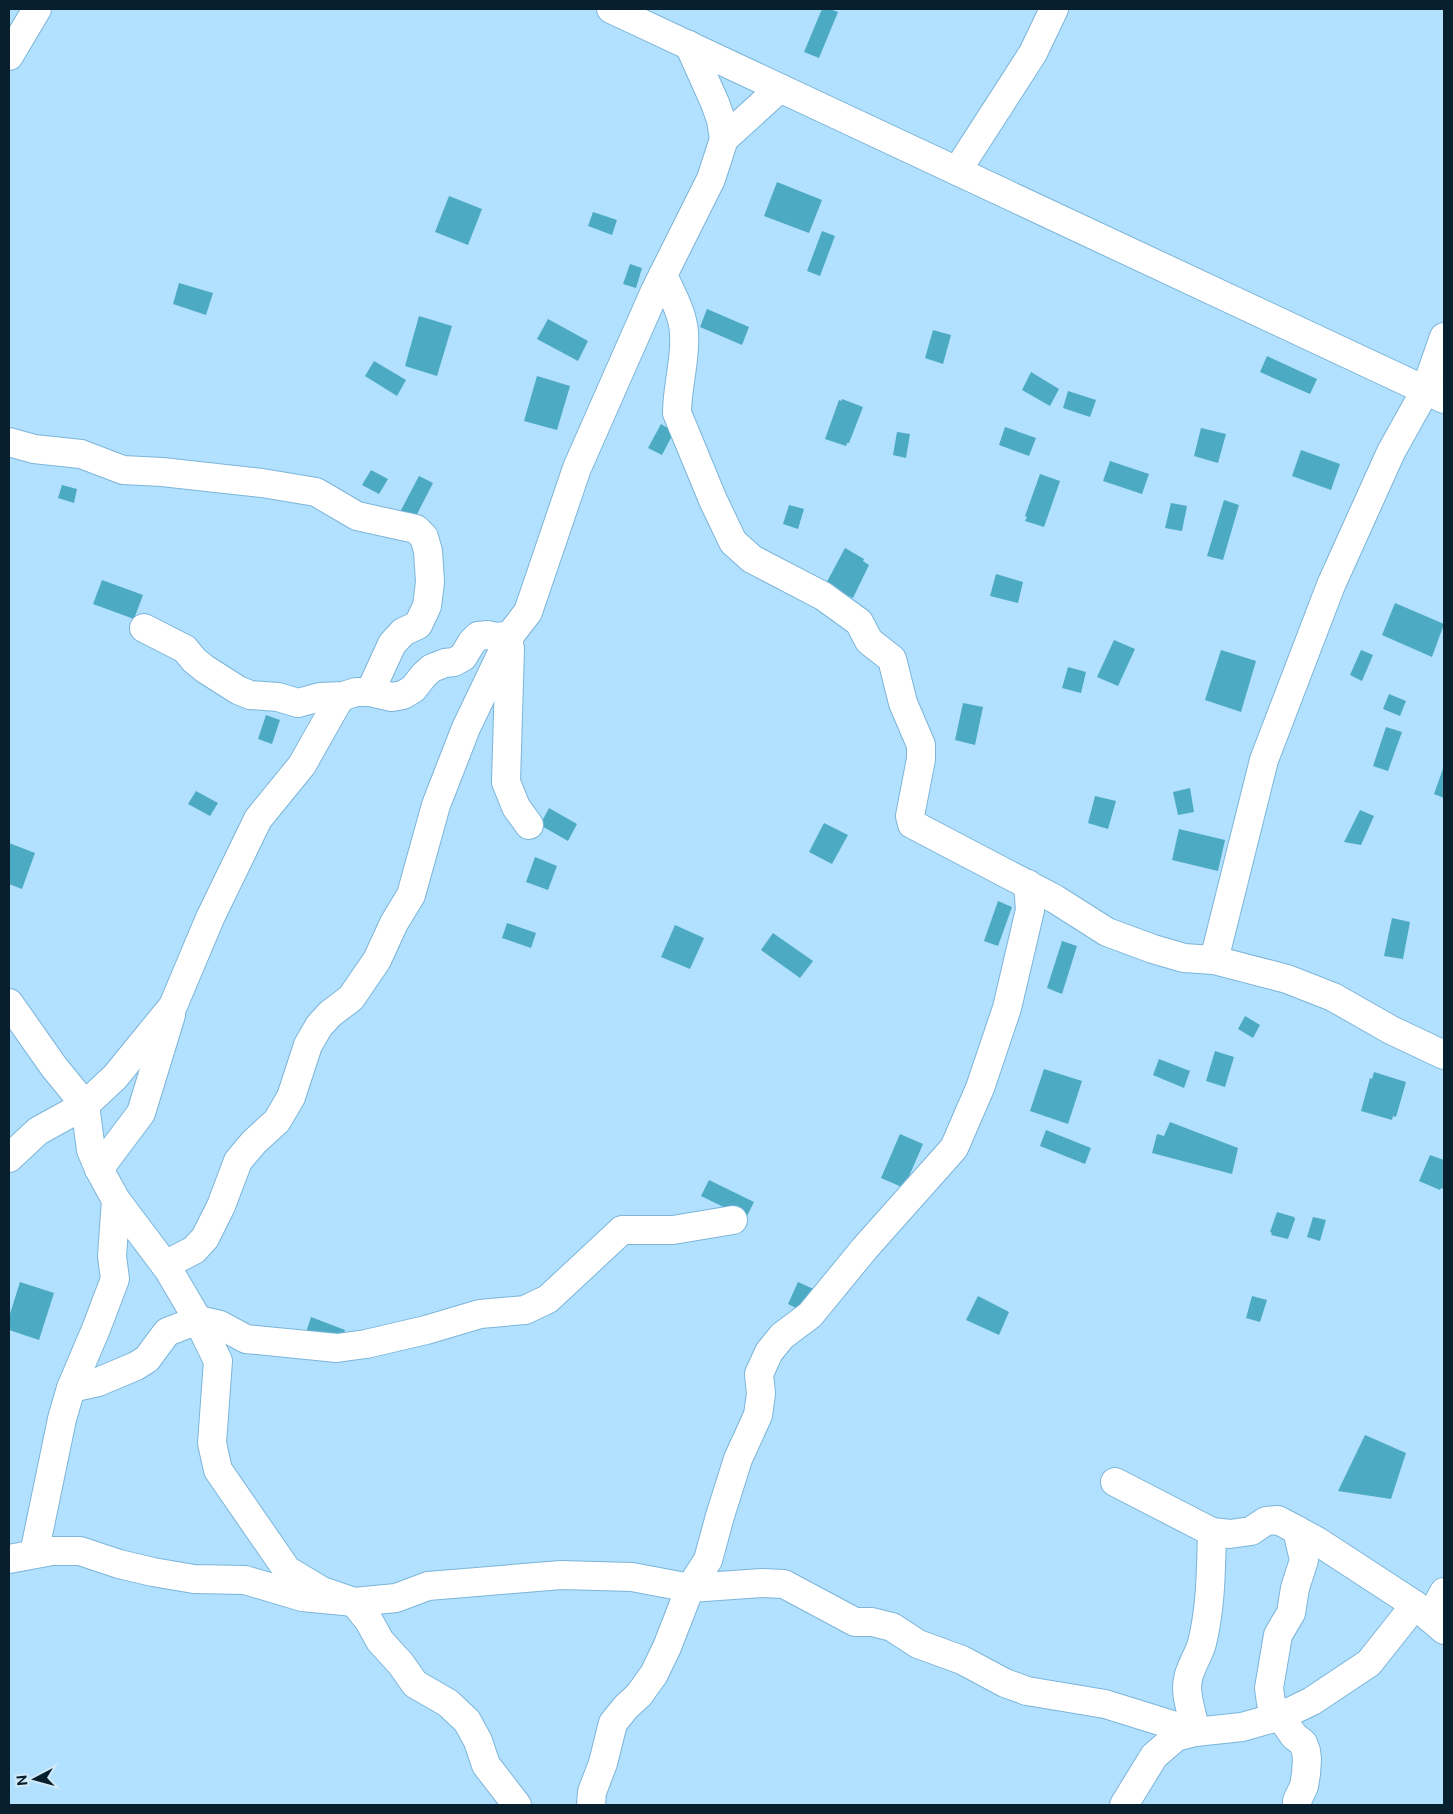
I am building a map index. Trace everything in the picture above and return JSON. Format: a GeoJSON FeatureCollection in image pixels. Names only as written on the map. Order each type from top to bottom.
{"type":"FeatureCollection","features":[{"type":"Feature","properties":{"kind":"street"},"geometry":{"type":"LineString","coordinates":[[9,56],[37,9]]}},
{"type":"Feature","properties":{"kind":"street"},"geometry":{"type":"LineString","coordinates":[[611,9],[1435,395]]}},
{"type":"Feature","properties":{"kind":"street"},"geometry":{"type":"LineString","coordinates":[[957,172],[1033,53],[1054,9]]}},
{"type":"Feature","properties":{"kind":"street"},"geometry":{"type":"LineString","coordinates":[[165,1265],[194,1250],[205,1238],[221,1206],[238,1161],[254,1142],[277,1121],[291,1097],[308,1045],[330,1014],[351,998],[377,960],[394,923],[411,894],[436,805],[466,728],[511,634],[528,612],[577,468],[663,275],[711,179],[724,139],[721,120],[689,45]]}},
{"type":"Feature","properties":{"kind":"street"},"geometry":{"type":"LineString","coordinates":[[724,139],[780,88]]}},
{"type":"Feature","properties":{"kind":"street"},"geometry":{"type":"LineString","coordinates":[[663,275],[682,318],[684,332],[684,360],[677,398],[677,413],[712,500],[733,542],[752,559],[823,596],[859,622],[869,641],[892,659],[903,703],[921,745],[921,759],[910,816],[912,824],[1029,897],[1054,898],[1107,932],[1184,958],[1214,960],[1287,979],[1333,997],[1391,1030],[1444,1055]]}},
{"type":"Feature","properties":{"kind":"street"},"geometry":{"type":"LineString","coordinates":[[1214,960],[1264,760],[1335,576],[1391,452],[1435,395],[1444,336]]}},
{"type":"Feature","properties":{"kind":"street"},"geometry":{"type":"LineString","coordinates":[[9,442],[34,449],[81,454],[123,470],[262,482],[316,492],[357,516],[416,528],[424,537],[428,551],[430,582],[427,606],[418,625],[403,632],[392,644],[370,692]]}},
{"type":"Feature","properties":{"kind":"street"},"geometry":{"type":"LineString","coordinates":[[144,628],[185,649],[205,669],[250,696],[278,697],[298,703],[320,697],[343,696],[356,692],[370,692],[392,697],[403,695],[413,689],[432,668],[454,662],[463,657],[478,636],[488,635],[496,638],[511,634]]}},
{"type":"Feature","properties":{"kind":"street"},"geometry":{"type":"LineString","coordinates":[[511,634],[506,782],[516,807],[529,825]]}},
{"type":"Feature","properties":{"kind":"street"},"geometry":{"type":"LineString","coordinates":[[99,1169],[141,1112],[162,1049],[173,1006],[210,918],[258,819],[302,765],[337,703],[343,696]]}},
{"type":"Feature","properties":{"kind":"street"},"geometry":{"type":"LineString","coordinates":[[591,1805],[592,1792],[603,1763],[613,1723],[639,1695],[654,1674],[667,1647],[690,1588],[708,1560],[738,1460],[758,1415],[761,1394],[759,1374],[769,1352],[782,1336],[810,1314],[878,1233],[954,1148],[980,1088],[1008,1008],[1029,897]]}},
{"type":"Feature","properties":{"kind":"street"},"geometry":{"type":"LineString","coordinates":[[9,1003],[54,1067],[85,1105],[92,1150],[99,1169],[116,1200],[165,1265],[198,1320],[218,1362],[212,1443],[218,1470],[287,1570],[322,1591],[354,1602],[369,1622],[380,1642],[401,1664],[416,1684],[448,1703],[467,1721],[478,1741],[486,1765],[517,1805]]}},
{"type":"Feature","properties":{"kind":"street"},"geometry":{"type":"LineString","coordinates":[[9,1158],[38,1131],[85,1105],[115,1077],[173,1006]]}},
{"type":"Feature","properties":{"kind":"street"},"geometry":{"type":"LineString","coordinates":[[116,1200],[112,1256],[115,1278],[71,1388],[22,1556],[52,1551],[80,1551],[119,1564],[153,1572],[194,1579],[245,1580],[302,1598],[354,1602],[396,1598],[428,1586],[561,1575],[632,1577],[690,1588],[762,1583],[784,1584],[855,1622],[872,1622],[892,1627],[918,1644],[962,1660],[1005,1683],[1027,1691],[1105,1704],[1195,1732]]}},
{"type":"Feature","properties":{"kind":"street"},"geometry":{"type":"LineString","coordinates":[[71,1388],[98,1382],[136,1366],[147,1359],[167,1332],[198,1320],[220,1325],[246,1340],[337,1348],[366,1344],[426,1330],[480,1314],[525,1310],[548,1299],[622,1230],[673,1230],[733,1220]]}},
{"type":"Feature","properties":{"kind":"street"},"geometry":{"type":"LineString","coordinates":[[1115,1482],[1212,1532],[1230,1534],[1251,1531],[1266,1522],[1278,1520],[1306,1544],[1430,1618]]}},
{"type":"Feature","properties":{"kind":"street"},"geometry":{"type":"LineString","coordinates":[[1195,1732],[1195,1720],[1190,1707],[1188,1679],[1202,1644],[1210,1596],[1212,1532]]}},
{"type":"Feature","properties":{"kind":"street"},"geometry":{"type":"LineString","coordinates":[[1297,1805],[1306,1774],[1308,1759],[1303,1744],[1294,1736],[1271,1703],[1269,1688],[1278,1635],[1290,1613],[1306,1544]]}},
{"type":"Feature","properties":{"kind":"street"},"geometry":{"type":"LineString","coordinates":[[1124,1805],[1154,1756],[1176,1737],[1195,1732],[1242,1727],[1281,1716],[1312,1701],[1369,1663],[1430,1618],[1444,1592]]}},
{"type":"Feature","properties":{"kind":"building"},"geometry":{"type":"Polygon","coordinates":[[[822,9],[838,12],[819,58],[804,52],[822,9]]]}},
{"type":"Feature","properties":{"kind":"building"},"geometry":{"type":"Polygon","coordinates":[[[777,182],[822,200],[809,233],[764,216],[777,182]]]}},
{"type":"Feature","properties":{"kind":"building"},"geometry":{"type":"Polygon","coordinates":[[[449,196],[482,209],[468,245],[435,232],[449,196]]]}},
{"type":"Feature","properties":{"kind":"building"},"geometry":{"type":"Polygon","coordinates":[[[593,212],[617,220],[612,235],[588,226],[593,212]]]}},
{"type":"Feature","properties":{"kind":"building"},"geometry":{"type":"Polygon","coordinates":[[[822,231],[835,236],[820,276],[807,271],[822,231]]]}},
{"type":"Feature","properties":{"kind":"building"},"geometry":{"type":"Polygon","coordinates":[[[630,264],[642,268],[636,288],[623,284],[630,264]]]}},
{"type":"Feature","properties":{"kind":"building"},"geometry":{"type":"Polygon","coordinates":[[[179,283],[213,293],[206,315],[173,304],[179,283]]]}},
{"type":"Feature","properties":{"kind":"building"},"geometry":{"type":"Polygon","coordinates":[[[707,309],[749,327],[742,345],[700,327],[707,309]]]}},
{"type":"Feature","properties":{"kind":"building"},"geometry":{"type":"Polygon","coordinates":[[[419,316],[452,326],[437,376],[405,366],[419,316]]]}},
{"type":"Feature","properties":{"kind":"building"},"geometry":{"type":"Polygon","coordinates":[[[548,319],[588,341],[578,361],[537,339],[548,319]]]}},
{"type":"Feature","properties":{"kind":"building"},"geometry":{"type":"Polygon","coordinates":[[[933,330],[951,335],[943,364],[925,358],[933,330]]]}},
{"type":"Feature","properties":{"kind":"building"},"geometry":{"type":"Polygon","coordinates":[[[1267,356],[1317,379],[1310,394],[1260,372],[1267,356]]]}},
{"type":"Feature","properties":{"kind":"building"},"geometry":{"type":"Polygon","coordinates":[[[374,361],[406,380],[397,396],[365,376],[374,361]]]}},
{"type":"Feature","properties":{"kind":"building"},"geometry":{"type":"Polygon","coordinates":[[[1031,372],[1059,389],[1050,406],[1022,390],[1031,372]]]}},
{"type":"Feature","properties":{"kind":"building"},"geometry":{"type":"Polygon","coordinates":[[[537,376],[570,386],[557,430],[524,421],[537,376]]]}},
{"type":"Feature","properties":{"kind":"building"},"geometry":{"type":"Polygon","coordinates":[[[1068,391],[1096,400],[1090,417],[1063,408],[1068,391]]]}},
{"type":"Feature","properties":{"kind":"building"},"geometry":{"type":"Polygon","coordinates":[[[842,399],[863,407],[849,443],[846,446],[825,439],[839,400],[841,401],[842,399]]]}},
{"type":"Feature","properties":{"kind":"building"},"geometry":{"type":"Polygon","coordinates":[[[661,424],[674,432],[662,455],[648,448],[661,424]]]}},
{"type":"Feature","properties":{"kind":"building"},"geometry":{"type":"Polygon","coordinates":[[[1005,427],[1036,438],[1029,456],[999,445],[1005,427]]]}},
{"type":"Feature","properties":{"kind":"building"},"geometry":{"type":"Polygon","coordinates":[[[1201,428],[1226,434],[1218,463],[1194,456],[1201,428]]]}},
{"type":"Feature","properties":{"kind":"building"},"geometry":{"type":"Polygon","coordinates":[[[897,432],[910,434],[906,458],[893,455],[897,432]]]}},
{"type":"Feature","properties":{"kind":"building"},"geometry":{"type":"Polygon","coordinates":[[[1301,450],[1340,464],[1331,490],[1292,476],[1301,450]]]}},
{"type":"Feature","properties":{"kind":"building"},"geometry":{"type":"Polygon","coordinates":[[[1110,461],[1149,474],[1142,494],[1103,481],[1110,461]]]}},
{"type":"Feature","properties":{"kind":"building"},"geometry":{"type":"Polygon","coordinates":[[[371,470],[388,479],[379,494],[362,485],[371,470]]]}},
{"type":"Feature","properties":{"kind":"building"},"geometry":{"type":"Polygon","coordinates":[[[1040,474],[1060,481],[1044,527],[1025,521],[1027,517],[1025,516],[1040,474]]]}},
{"type":"Feature","properties":{"kind":"building"},"geometry":{"type":"Polygon","coordinates":[[[419,476],[433,483],[414,520],[400,512],[419,476]]]}},
{"type":"Feature","properties":{"kind":"building"},"geometry":{"type":"Polygon","coordinates":[[[62,485],[77,489],[74,503],[58,498],[62,485]]]}},
{"type":"Feature","properties":{"kind":"building"},"geometry":{"type":"Polygon","coordinates":[[[1224,500],[1239,505],[1223,560],[1207,556],[1224,500]]]}},
{"type":"Feature","properties":{"kind":"building"},"geometry":{"type":"Polygon","coordinates":[[[1171,503],[1187,506],[1182,531],[1165,528],[1171,503]]]}},
{"type":"Feature","properties":{"kind":"building"},"geometry":{"type":"Polygon","coordinates":[[[789,505],[804,509],[798,529],[783,524],[789,505]]]}},
{"type":"Feature","properties":{"kind":"building"},"geometry":{"type":"Polygon","coordinates":[[[845,548],[864,559],[863,561],[869,565],[853,598],[846,595],[842,601],[822,591],[845,548]]]}},
{"type":"Feature","properties":{"kind":"building"},"geometry":{"type":"Polygon","coordinates":[[[996,574],[1023,582],[1018,603],[990,596],[996,574]]]}},
{"type":"Feature","properties":{"kind":"building"},"geometry":{"type":"Polygon","coordinates":[[[102,580],[143,595],[134,619],[93,604],[102,580]]]}},
{"type":"Feature","properties":{"kind":"building"},"geometry":{"type":"Polygon","coordinates":[[[1395,603],[1444,624],[1432,657],[1382,635],[1395,603]]]}},
{"type":"Feature","properties":{"kind":"building"},"geometry":{"type":"Polygon","coordinates":[[[1114,640],[1135,649],[1118,686],[1097,677],[1114,640]]]}},
{"type":"Feature","properties":{"kind":"building"},"geometry":{"type":"Polygon","coordinates":[[[1221,650],[1256,661],[1241,712],[1205,700],[1221,650]]]}},
{"type":"Feature","properties":{"kind":"building"},"geometry":{"type":"Polygon","coordinates":[[[1361,650],[1373,655],[1362,681],[1350,675],[1361,650]]]}},
{"type":"Feature","properties":{"kind":"building"},"geometry":{"type":"Polygon","coordinates":[[[1068,667],[1086,672],[1081,693],[1062,688],[1068,667]]]}},
{"type":"Feature","properties":{"kind":"building"},"geometry":{"type":"Polygon","coordinates":[[[1389,694],[1406,701],[1400,716],[1383,709],[1389,694]]]}},
{"type":"Feature","properties":{"kind":"building"},"geometry":{"type":"Polygon","coordinates":[[[963,703],[983,707],[975,745],[955,740],[963,703]]]}},
{"type":"Feature","properties":{"kind":"building"},"geometry":{"type":"Polygon","coordinates":[[[266,715],[280,720],[272,744],[258,739],[266,715]]]}},
{"type":"Feature","properties":{"kind":"building"},"geometry":{"type":"Polygon","coordinates":[[[1386,727],[1402,732],[1388,771],[1373,766],[1386,727]]]}},
{"type":"Feature","properties":{"kind":"building"},"geometry":{"type":"Polygon","coordinates":[[[1444,766],[1444,798],[1434,794],[1444,766]]]}},
{"type":"Feature","properties":{"kind":"building"},"geometry":{"type":"Polygon","coordinates":[[[1190,788],[1194,812],[1178,815],[1173,792],[1190,788]]]}},
{"type":"Feature","properties":{"kind":"building"},"geometry":{"type":"Polygon","coordinates":[[[196,791],[218,803],[210,816],[188,804],[196,791]]]}},
{"type":"Feature","properties":{"kind":"building"},"geometry":{"type":"Polygon","coordinates":[[[1095,796],[1116,801],[1108,829],[1088,823],[1095,796]]]}},
{"type":"Feature","properties":{"kind":"building"},"geometry":{"type":"Polygon","coordinates":[[[549,808],[577,824],[568,841],[540,825],[549,808]]]}},
{"type":"Feature","properties":{"kind":"building"},"geometry":{"type":"Polygon","coordinates":[[[1360,810],[1374,816],[1361,845],[1344,842],[1360,810]]]}},
{"type":"Feature","properties":{"kind":"building"},"geometry":{"type":"Polygon","coordinates":[[[824,823],[848,835],[832,864],[809,852],[824,823]]]}},
{"type":"Feature","properties":{"kind":"building"},"geometry":{"type":"Polygon","coordinates":[[[1179,829],[1225,840],[1218,871],[1172,860],[1179,829]]]}},
{"type":"Feature","properties":{"kind":"building"},"geometry":{"type":"Polygon","coordinates":[[[9,843],[35,853],[22,889],[9,884],[9,843]]]}},
{"type":"Feature","properties":{"kind":"building"},"geometry":{"type":"Polygon","coordinates":[[[535,857],[557,866],[548,890],[526,882],[535,857]]]}},
{"type":"Feature","properties":{"kind":"building"},"geometry":{"type":"Polygon","coordinates":[[[998,901],[1012,907],[998,946],[984,941],[998,901]]]}},
{"type":"Feature","properties":{"kind":"building"},"geometry":{"type":"Polygon","coordinates":[[[1392,918],[1410,922],[1403,959],[1384,956],[1392,918]]]}},
{"type":"Feature","properties":{"kind":"building"},"geometry":{"type":"Polygon","coordinates":[[[507,923],[536,933],[531,948],[502,938],[507,923]]]}},
{"type":"Feature","properties":{"kind":"building"},"geometry":{"type":"Polygon","coordinates":[[[675,925],[704,938],[690,969],[661,957],[675,925]]]}},
{"type":"Feature","properties":{"kind":"building"},"geometry":{"type":"Polygon","coordinates":[[[773,933],[813,961],[800,978],[761,950],[773,933]]]}},
{"type":"Feature","properties":{"kind":"building"},"geometry":{"type":"Polygon","coordinates":[[[1062,941],[1077,946],[1062,994],[1047,988],[1062,941]]]}},
{"type":"Feature","properties":{"kind":"building"},"geometry":{"type":"Polygon","coordinates":[[[1245,1016],[1260,1025],[1253,1038],[1238,1029],[1245,1016]]]}},
{"type":"Feature","properties":{"kind":"building"},"geometry":{"type":"Polygon","coordinates":[[[1215,1051],[1234,1057],[1225,1087],[1206,1081],[1215,1051]]]}},
{"type":"Feature","properties":{"kind":"building"},"geometry":{"type":"Polygon","coordinates":[[[1159,1059],[1190,1071],[1184,1088],[1153,1075],[1159,1059]]]}},
{"type":"Feature","properties":{"kind":"building"},"geometry":{"type":"Polygon","coordinates":[[[1044,1069],[1082,1081],[1068,1124],[1030,1111],[1044,1069]]]}},
{"type":"Feature","properties":{"kind":"building"},"geometry":{"type":"Polygon","coordinates":[[[1374,1072],[1406,1082],[1396,1117],[1393,1116],[1392,1120],[1361,1111],[1370,1078],[1372,1079],[1374,1072]]]}},
{"type":"Feature","properties":{"kind":"building"},"geometry":{"type":"Polygon","coordinates":[[[1170,1122],[1238,1148],[1232,1174],[1152,1153],[1157,1134],[1164,1136],[1170,1122]]]}},
{"type":"Feature","properties":{"kind":"building"},"geometry":{"type":"Polygon","coordinates":[[[1046,1130],[1091,1148],[1085,1164],[1040,1146],[1046,1130]]]}},
{"type":"Feature","properties":{"kind":"building"},"geometry":{"type":"Polygon","coordinates":[[[900,1134],[923,1144],[904,1188],[881,1178],[900,1134]]]}},
{"type":"Feature","properties":{"kind":"building"},"geometry":{"type":"Polygon","coordinates":[[[1430,1155],[1444,1160],[1444,1189],[1441,1188],[1440,1190],[1419,1181],[1430,1155]]]}},
{"type":"Feature","properties":{"kind":"building"},"geometry":{"type":"Polygon","coordinates":[[[709,1180],[754,1202],[746,1218],[701,1196],[709,1180]]]}},
{"type":"Feature","properties":{"kind":"building"},"geometry":{"type":"Polygon","coordinates":[[[1277,1212],[1294,1217],[1295,1219],[1288,1239],[1271,1235],[1272,1233],[1270,1232],[1277,1212]]]}},
{"type":"Feature","properties":{"kind":"building"},"geometry":{"type":"Polygon","coordinates":[[[1313,1217],[1326,1220],[1320,1241],[1307,1237],[1313,1217]]]}},
{"type":"Feature","properties":{"kind":"building"},"geometry":{"type":"Polygon","coordinates":[[[20,1282],[54,1293],[39,1340],[9,1330],[9,1317],[20,1282]]]}},
{"type":"Feature","properties":{"kind":"building"},"geometry":{"type":"Polygon","coordinates":[[[798,1282],[818,1291],[808,1314],[788,1304],[798,1282]]]}},
{"type":"Feature","properties":{"kind":"building"},"geometry":{"type":"Polygon","coordinates":[[[978,1296],[1009,1312],[999,1335],[966,1320],[978,1296]]]}},
{"type":"Feature","properties":{"kind":"building"},"geometry":{"type":"Polygon","coordinates":[[[1252,1296],[1267,1300],[1260,1322],[1246,1318],[1252,1296]]]}},
{"type":"Feature","properties":{"kind":"building"},"geometry":{"type":"Polygon","coordinates":[[[311,1317],[345,1330],[339,1348],[305,1336],[311,1317]]]}},
{"type":"Feature","properties":{"kind":"building"},"geometry":{"type":"Polygon","coordinates":[[[1365,1435],[1406,1453],[1391,1499],[1338,1491],[1365,1435]]]}}]}
